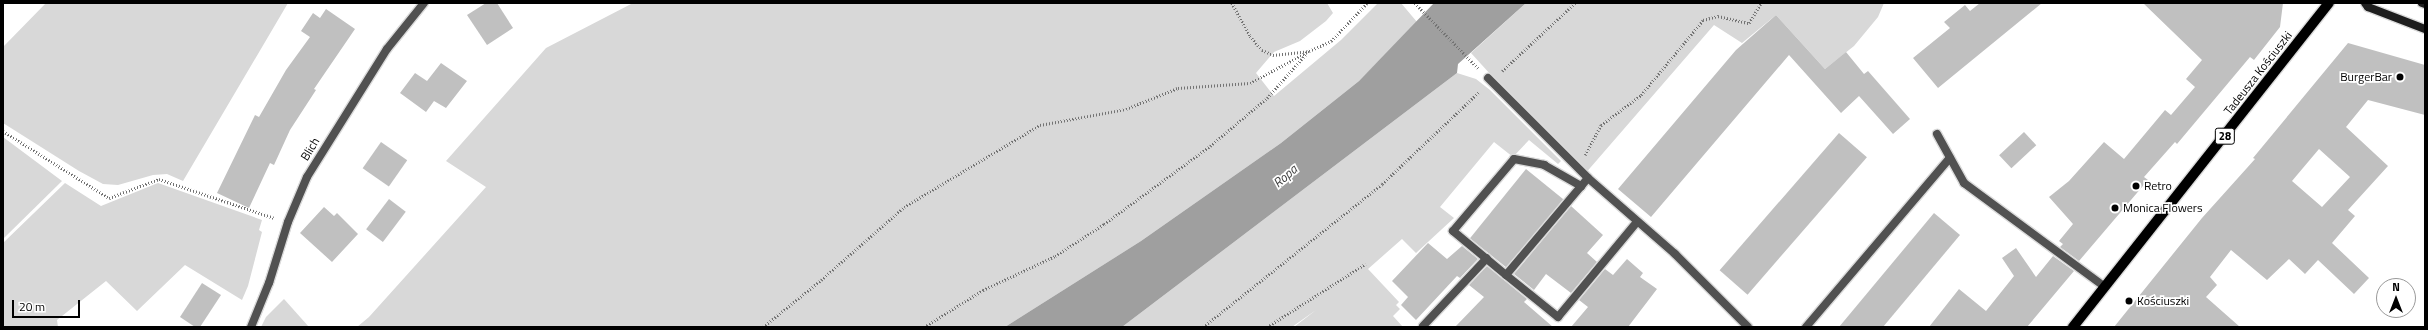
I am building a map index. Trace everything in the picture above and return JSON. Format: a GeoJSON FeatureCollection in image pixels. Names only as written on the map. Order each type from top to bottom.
{"type":"FeatureCollection","features":[{"type":"Feature","properties":{"kind":"main road","name":"Tadeusza Kościuszki"},"geometry":{"type":"LineString","coordinates":[[2073,327],[2329,3]]}},
{"type":"Feature","properties":{"kind":"main road"},"geometry":{"type":"LineString","coordinates":[[2365,3],[2368,7],[2425,29]]}},
{"type":"Feature","properties":{"kind":"street","name":"Blich"},"geometry":{"type":"LineString","coordinates":[[251,327],[269,283],[288,222],[307,177],[387,49],[424,3]]}},
{"type":"Feature","properties":{"kind":"street"},"geometry":{"type":"LineString","coordinates":[[1490,79],[1588,178],[1675,254],[1748,327]]}},
{"type":"Feature","properties":{"kind":"street"},"geometry":{"type":"LineString","coordinates":[[1937,134],[1964,183],[2104,287]]}},
{"type":"Feature","properties":{"kind":"street"},"geometry":{"type":"LineString","coordinates":[[1806,327],[1950,158]]}},
{"type":"Feature","properties":{"kind":"street"},"geometry":{"type":"LineString","coordinates":[[1581,186],[1544,164],[1514,159],[1453,231],[1558,317],[1637,222]]}},
{"type":"Feature","properties":{"kind":"street"},"geometry":{"type":"LineString","coordinates":[[1506,275],[1588,178]]}},
{"type":"Feature","properties":{"kind":"street"},"geometry":{"type":"LineString","coordinates":[[1423,326],[1487,258]]}},
{"type":"Feature","properties":{"kind":"path"},"geometry":{"type":"LineString","coordinates":[[1232,3],[1250,36],[1262,50],[1273,55],[1309,51]]}},
{"type":"Feature","properties":{"kind":"path"},"geometry":{"type":"LineString","coordinates":[[763,327],[904,207],[1040,125],[1126,109],[1178,88],[1250,83],[1309,51],[1331,41],[1368,3]]}},
{"type":"Feature","properties":{"kind":"path"},"geometry":{"type":"LineString","coordinates":[[1415,3],[1490,79]]}},
{"type":"Feature","properties":{"kind":"path"},"geometry":{"type":"LineString","coordinates":[[1203,327],[1382,184],[1490,79],[1575,3]]}},
{"type":"Feature","properties":{"kind":"path"},"geometry":{"type":"LineString","coordinates":[[1580,170],[1589,146],[1601,125],[1642,95],[1703,20],[1718,16],[1749,23],[1761,3]]}},
{"type":"Feature","properties":{"kind":"path"},"geometry":{"type":"LineString","coordinates":[[924,327],[983,290],[1055,256],[1104,224],[1210,146],[1267,98],[1309,51]]}},
{"type":"Feature","properties":{"kind":"path"},"geometry":{"type":"LineString","coordinates":[[3,131],[110,198],[159,179],[257,212]]}},
{"type":"Feature","properties":{"kind":"path"},"geometry":{"type":"LineString","coordinates":[[1267,327],[1365,264]]}},
{"type":"Feature","properties":{"kind":"shaded area"},"geometry":{"type":"Polygon","coordinates":[[[46,3],[288,3],[183,181],[167,174],[153,175],[118,185],[103,184],[79,171],[3,123],[3,47],[46,3]]]}},
{"type":"Feature","properties":{"kind":"shaded area"},"geometry":{"type":"Polygon","coordinates":[[[633,3],[1327,3],[1333,13],[1326,21],[1300,41],[1274,52],[1256,73],[1274,96],[1341,40],[1378,3],[1401,3],[1417,22],[1359,81],[1281,143],[1141,241],[1005,327],[357,327],[369,317],[486,187],[446,161],[546,48],[633,3]]]}},
{"type":"Feature","properties":{"kind":"shaded area"},"geometry":{"type":"Polygon","coordinates":[[[1526,3],[1884,3],[1878,17],[1854,46],[1825,69],[1776,15],[1742,43],[1714,25],[1584,175],[1491,81],[1491,75],[1471,53],[1526,3]]]}},
{"type":"Feature","properties":{"kind":"shaded area"},"geometry":{"type":"Polygon","coordinates":[[[1457,73],[1476,79],[1490,90],[1561,161],[1558,164],[1529,140],[1513,157],[1494,142],[1440,207],[1454,218],[1416,253],[1402,239],[1368,269],[1399,302],[1396,305],[1400,309],[1393,316],[1403,327],[1294,327],[1316,310],[1292,327],[1122,327],[1457,73]]]}},
{"type":"Feature","properties":{"kind":"shaded area"},"geometry":{"type":"Polygon","coordinates":[[[3,137],[62,181],[3,239],[3,137]]]}},
{"type":"Feature","properties":{"kind":"shaded area"},"geometry":{"type":"Polygon","coordinates":[[[65,183],[101,206],[158,183],[262,220],[259,230],[262,232],[248,286],[242,300],[185,265],[137,311],[106,281],[57,320],[58,327],[3,327],[3,243],[65,183]]]}},
{"type":"Feature","properties":{"kind":"shaded area"},"geometry":{"type":"Polygon","coordinates":[[[284,299],[309,327],[261,327],[266,317],[284,299]]]}},
{"type":"Feature","properties":{"kind":"water","name":"Ropa"},"geometry":{"type":"Polygon","coordinates":[[[1434,3],[1526,3],[1458,64],[1457,73],[1122,327],[1005,327],[1141,241],[1281,143],[1359,81],[1434,3]]]}},
{"type":"Feature","properties":{"kind":"building"},"geometry":{"type":"Polygon","coordinates":[[[486,3],[497,3],[513,28],[487,45],[467,15],[486,3]]]}},
{"type":"Feature","properties":{"kind":"building"},"geometry":{"type":"Polygon","coordinates":[[[1980,3],[2042,3],[1938,88],[1913,58],[1950,28],[1944,22],[1965,5],[1970,11],[1980,3]]]}},
{"type":"Feature","properties":{"kind":"building"},"geometry":{"type":"Polygon","coordinates":[[[2143,3],[2283,3],[2280,27],[2254,60],[2250,57],[2177,144],[2175,142],[2144,177],[2148,180],[2079,261],[2060,247],[2063,244],[2059,241],[2073,224],[2049,197],[2069,181],[2104,142],[2124,159],[2165,110],[2171,115],[2195,87],[2186,79],[2202,60],[2143,3]]]}},
{"type":"Feature","properties":{"kind":"building"},"geometry":{"type":"Polygon","coordinates":[[[326,9],[355,29],[314,89],[316,90],[290,130],[274,165],[270,163],[249,208],[217,193],[255,115],[259,117],[286,70],[310,37],[301,31],[313,13],[320,18],[326,9]]]}},
{"type":"Feature","properties":{"kind":"building"},"geometry":{"type":"Polygon","coordinates":[[[1776,15],[1825,69],[1846,52],[1864,74],[1868,71],[1910,119],[1893,134],[1859,96],[1841,113],[1789,55],[1651,217],[1618,189],[1736,50],[1776,15]]]}},
{"type":"Feature","properties":{"kind":"building"},"geometry":{"type":"Polygon","coordinates":[[[2348,43],[2425,65],[2425,115],[2368,100],[2346,127],[2388,166],[2348,210],[2355,216],[2332,243],[2369,278],[2354,294],[2318,260],[2305,274],[2289,259],[2267,280],[2231,250],[2210,277],[2217,285],[2206,297],[2240,327],[2114,327],[2202,218],[2255,159],[2253,158],[2348,43]],[[2319,149],[2292,181],[2322,207],[2350,177],[2319,149]]]}},
{"type":"Feature","properties":{"kind":"building"},"geometry":{"type":"Polygon","coordinates":[[[441,63],[467,81],[446,108],[434,101],[426,112],[400,93],[415,73],[427,81],[441,63]]]}},
{"type":"Feature","properties":{"kind":"building"},"geometry":{"type":"Polygon","coordinates":[[[2024,132],[2036,145],[2011,168],[1999,155],[2024,132]]]}},
{"type":"Feature","properties":{"kind":"building"},"geometry":{"type":"Polygon","coordinates":[[[1839,133],[1867,157],[1748,295],[1720,270],[1839,133]]]}},
{"type":"Feature","properties":{"kind":"building"},"geometry":{"type":"Polygon","coordinates":[[[381,142],[407,160],[389,187],[363,168],[381,142]]]}},
{"type":"Feature","properties":{"kind":"building"},"geometry":{"type":"Polygon","coordinates":[[[1526,169],[1563,199],[1507,268],[1470,238],[1526,169]]]}},
{"type":"Feature","properties":{"kind":"building"},"geometry":{"type":"Polygon","coordinates":[[[389,199],[406,212],[383,242],[366,229],[389,199]]]}},
{"type":"Feature","properties":{"kind":"building"},"geometry":{"type":"Polygon","coordinates":[[[1571,206],[1603,235],[1587,253],[1597,262],[1571,293],[1546,274],[1534,290],[1514,274],[1571,206]]]}},
{"type":"Feature","properties":{"kind":"building"},"geometry":{"type":"Polygon","coordinates":[[[324,207],[334,216],[337,213],[358,234],[332,262],[300,233],[324,207]]]}},
{"type":"Feature","properties":{"kind":"building"},"geometry":{"type":"Polygon","coordinates":[[[1934,213],[1960,235],[1883,327],[1839,327],[1934,213]]]}},
{"type":"Feature","properties":{"kind":"building"},"geometry":{"type":"Polygon","coordinates":[[[1428,243],[1447,259],[1462,246],[1478,259],[1460,278],[1457,276],[1416,320],[1401,305],[1408,297],[1392,281],[1428,243]]]}},
{"type":"Feature","properties":{"kind":"building"},"geometry":{"type":"Polygon","coordinates":[[[2016,248],[2036,277],[2053,256],[2074,271],[2027,327],[1929,327],[1959,289],[1986,311],[2014,276],[2002,258],[2016,248]]]}},
{"type":"Feature","properties":{"kind":"building"},"geometry":{"type":"Polygon","coordinates":[[[1627,259],[1643,273],[1640,277],[1657,289],[1628,327],[1571,327],[1588,307],[1579,300],[1605,269],[1613,275],[1627,259]]]}},
{"type":"Feature","properties":{"kind":"building"},"geometry":{"type":"Polygon","coordinates":[[[1487,266],[1527,299],[1524,302],[1553,327],[1455,327],[1484,297],[1469,285],[1487,266]]]}},
{"type":"Feature","properties":{"kind":"building"},"geometry":{"type":"Polygon","coordinates":[[[202,283],[221,295],[200,327],[195,327],[180,317],[202,283]]]}},
{"type":"Feature","properties":{"kind":"place","name":"BurgerBar"},"geometry":{"type":"Point","coordinates":[2400,77]}},
{"type":"Feature","properties":{"kind":"place","name":"Retro"},"geometry":{"type":"Point","coordinates":[2136,186]}},
{"type":"Feature","properties":{"kind":"place","name":"Monica Flowers"},"geometry":{"type":"Point","coordinates":[2115,208]}},
{"type":"Feature","properties":{"kind":"place","name":"Kościuszki"},"geometry":{"type":"Point","coordinates":[2129,301]}}]}
